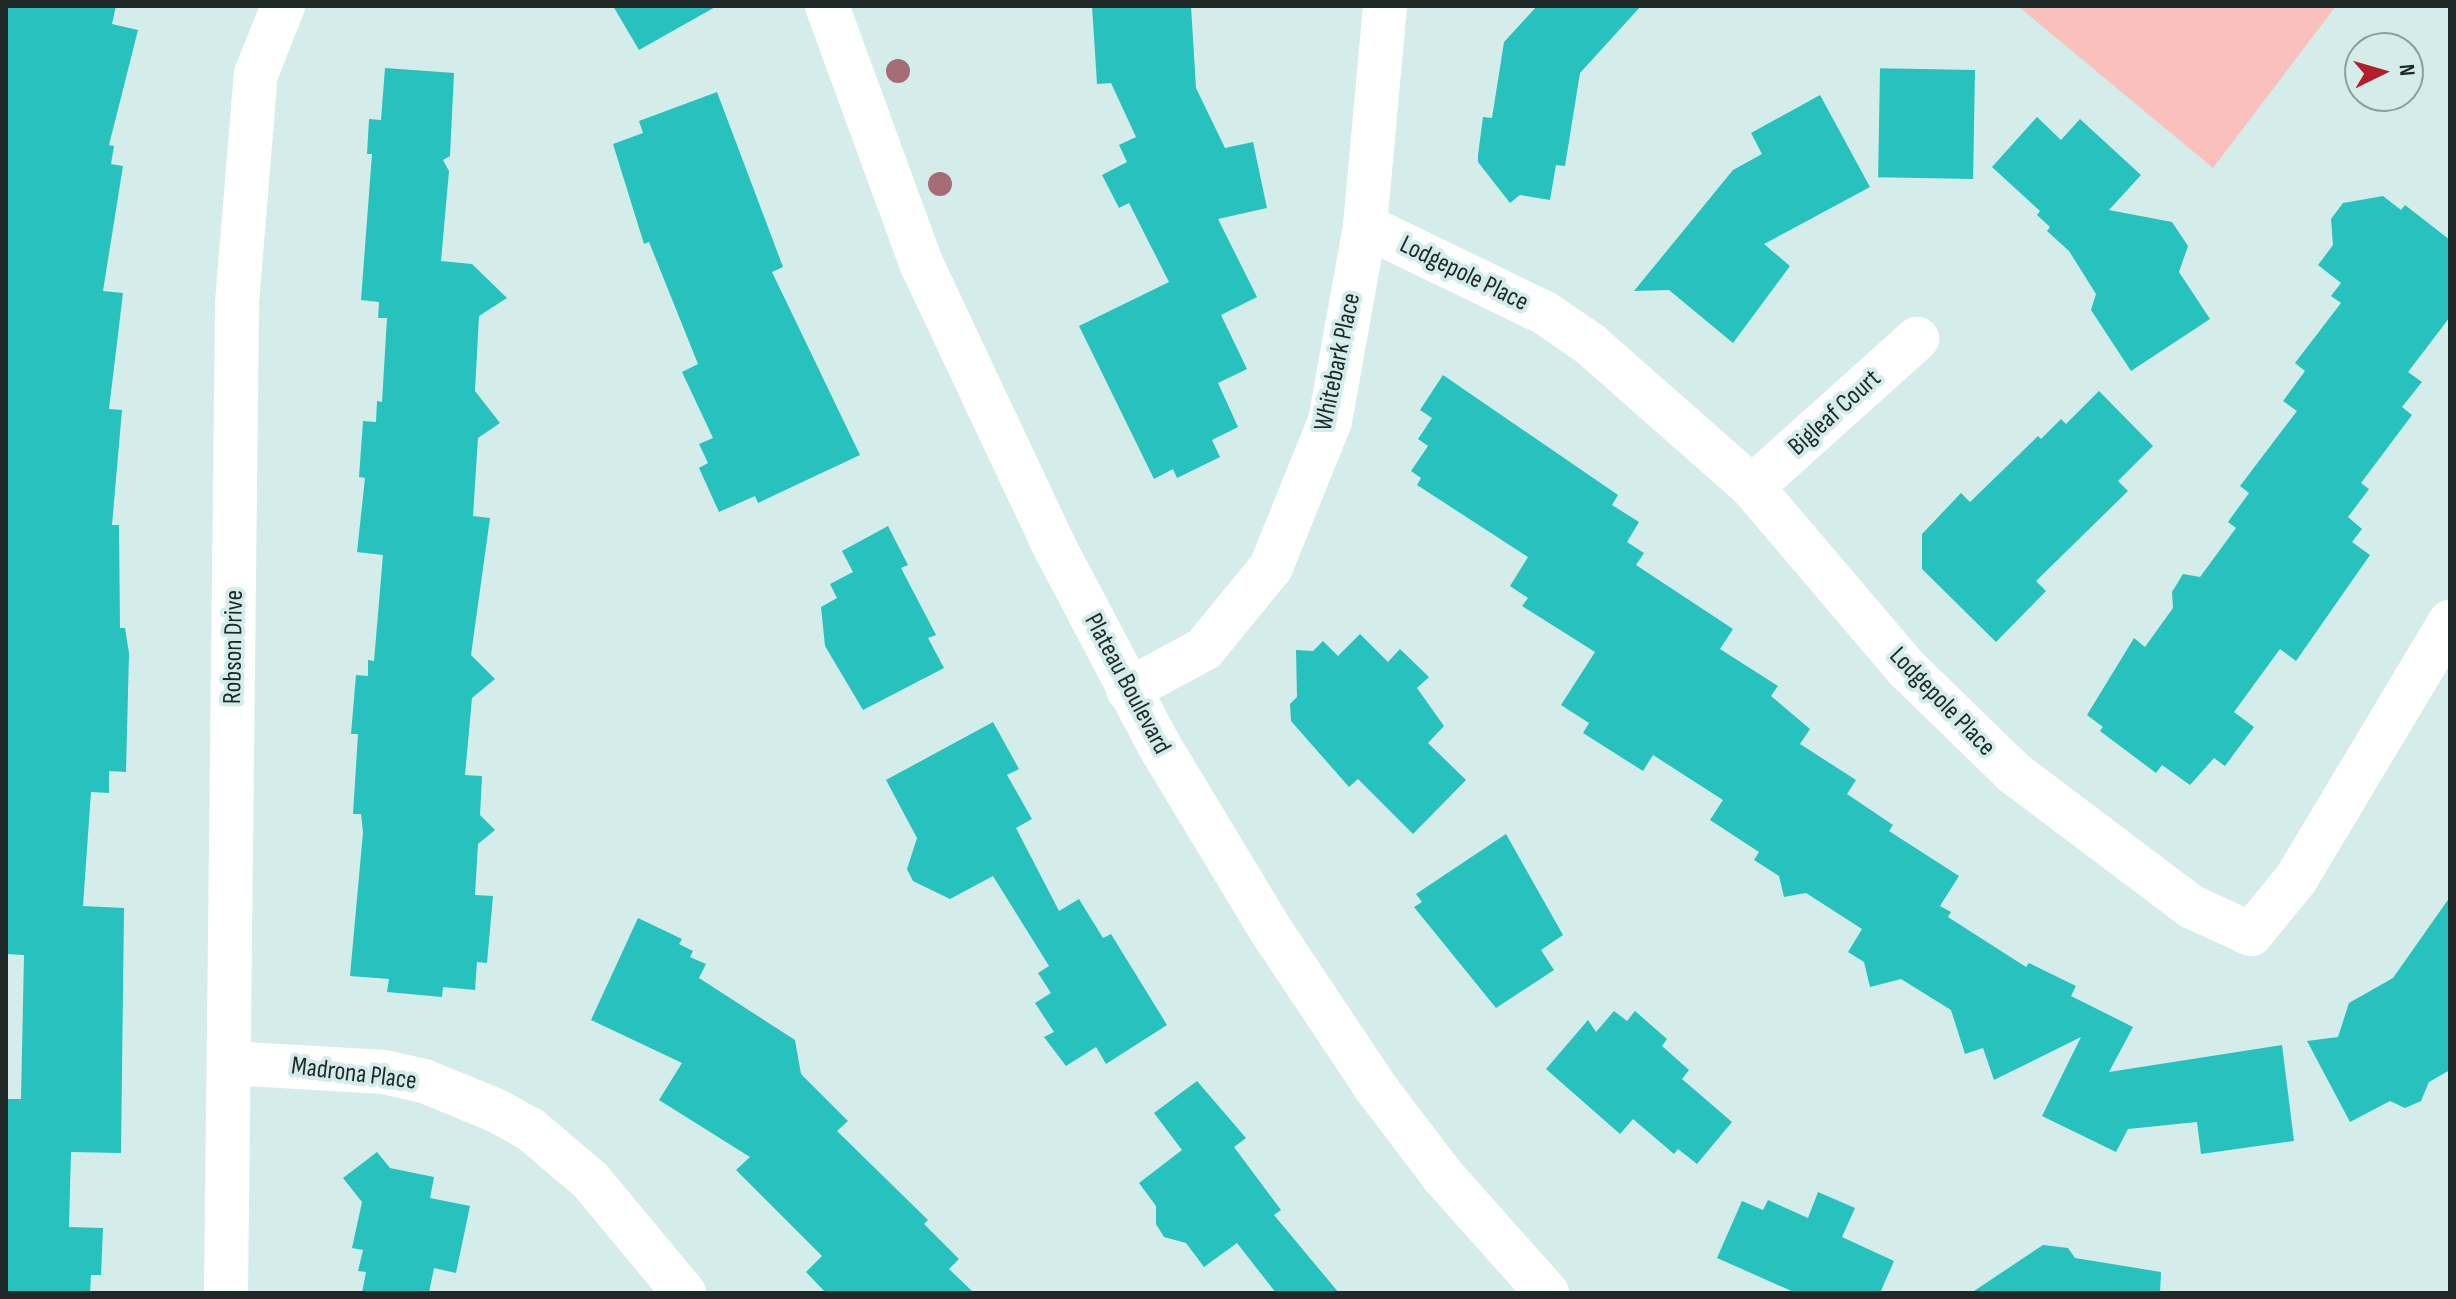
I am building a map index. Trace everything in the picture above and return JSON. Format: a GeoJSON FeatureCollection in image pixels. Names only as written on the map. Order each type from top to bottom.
{"type":"FeatureCollection","features":[{"type":"Feature","properties":{"kind":"street","name":"Robson Drive"},"geometry":{"type":"LineString","coordinates":[[226,1293],[237,303],[256,74],[283,6]]}},
{"type":"Feature","properties":{"kind":"street","name":"Plateau Boulevard"},"geometry":{"type":"LineString","coordinates":[[827,6],[921,263],[1053,544],[1128,690],[1272,932],[1376,1088],[1442,1175],[1547,1293]]}},
{"type":"Feature","properties":{"kind":"street","name":"Whitebark Place"},"geometry":{"type":"LineString","coordinates":[[1128,690],[1204,649],[1271,567],[1330,421],[1365,226],[1385,6]]}},
{"type":"Feature","properties":{"kind":"street","name":"Lodgepole Place"},"geometry":{"type":"LineString","coordinates":[[1365,226],[1567,328],[1752,487],[1906,668],[2014,773],[2192,907],[2251,934],[2296,879],[2450,622]]}},
{"type":"Feature","properties":{"kind":"street","name":"Bigleaf Court"},"geometry":{"type":"LineString","coordinates":[[1752,487],[1917,339]]}},
{"type":"Feature","properties":{"kind":"street","name":"Madrona Place"},"geometry":{"type":"LineString","coordinates":[[229,1063],[384,1072],[424,1081],[497,1111],[530,1129],[591,1181],[684,1293]]}},
{"type":"Feature","properties":{"kind":"shaded area"},"geometry":{"type":"Polygon","coordinates":[[[2018,6],[2336,6],[2213,168],[2018,6]]]}},
{"type":"Feature","properties":{"kind":"building"},"geometry":{"type":"Polygon","coordinates":[[[6,6],[116,6],[112,24],[138,30],[109,145],[114,146],[111,164],[123,166],[103,291],[123,293],[109,409],[122,410],[112,525],[119,525],[120,628],[125,628],[129,653],[126,772],[109,771],[109,793],[91,792],[83,906],[124,908],[121,1153],[71,1152],[69,1227],[103,1228],[101,1275],[91,1275],[90,1293],[6,1293],[6,1099],[21,1099],[24,955],[6,954],[6,6]]]}},
{"type":"Feature","properties":{"kind":"building"},"geometry":{"type":"Polygon","coordinates":[[[613,6],[717,6],[639,50],[613,6]]]}},
{"type":"Feature","properties":{"kind":"building"},"geometry":{"type":"Polygon","coordinates":[[[1092,6],[1191,6],[1196,88],[1225,148],[1253,142],[1267,208],[1218,219],[1257,297],[1221,315],[1247,369],[1218,383],[1238,427],[1212,440],[1220,457],[1177,478],[1173,469],[1154,479],[1079,326],[1169,282],[1129,203],[1119,208],[1102,175],[1127,162],[1119,145],[1136,137],[1111,83],[1097,84],[1092,6]]]}},
{"type":"Feature","properties":{"kind":"building"},"geometry":{"type":"Polygon","coordinates":[[[1537,6],[1641,6],[1580,73],[1565,166],[1556,165],[1550,200],[1520,195],[1510,203],[1478,162],[1483,117],[1492,118],[1504,42],[1537,6]]]}},
{"type":"Feature","properties":{"kind":"building"},"geometry":{"type":"Polygon","coordinates":[[[385,68],[454,73],[450,156],[443,160],[449,171],[441,261],[472,264],[507,298],[479,316],[475,391],[500,423],[478,438],[473,516],[490,518],[471,655],[495,679],[472,698],[465,775],[482,776],[480,815],[495,830],[478,844],[475,895],[493,896],[487,963],[477,962],[475,990],[443,987],[442,997],[387,992],[389,979],[350,976],[363,832],[361,814],[353,814],[358,734],[351,734],[356,675],[368,676],[368,660],[374,661],[383,555],[357,552],[365,478],[359,477],[363,421],[376,422],[377,401],[382,402],[387,318],[378,318],[379,302],[361,300],[372,154],[367,154],[369,119],[381,120],[385,68]]]}},
{"type":"Feature","properties":{"kind":"building"},"geometry":{"type":"Polygon","coordinates":[[[1880,68],[1975,70],[1973,179],[1878,177],[1880,68]]]}},
{"type":"Feature","properties":{"kind":"building"},"geometry":{"type":"Polygon","coordinates":[[[717,92],[783,267],[772,272],[860,455],[758,503],[755,496],[719,512],[699,468],[708,463],[699,444],[713,438],[682,372],[698,364],[649,242],[644,244],[613,144],[643,133],[639,121],[717,92]]]}},
{"type":"Feature","properties":{"kind":"building"},"geometry":{"type":"Polygon","coordinates":[[[1820,95],[1870,187],[1764,244],[1790,266],[1733,343],[1669,290],[1634,291],[1733,170],[1762,154],[1751,133],[1820,95]]]}},
{"type":"Feature","properties":{"kind":"building"},"geometry":{"type":"Polygon","coordinates":[[[2037,117],[2061,140],[2080,119],[2141,175],[2109,210],[2172,222],[2188,246],[2179,272],[2210,319],[2131,371],[2091,310],[2096,294],[2069,251],[2047,231],[2050,227],[2037,215],[2040,211],[1992,167],[2037,117]]]}},
{"type":"Feature","properties":{"kind":"building"},"geometry":{"type":"Polygon","coordinates":[[[2383,196],[2401,210],[2405,205],[2450,240],[2450,317],[2408,372],[2422,382],[2402,407],[2412,415],[2361,483],[2369,489],[2348,517],[2362,529],[2352,542],[2370,555],[2296,661],[2280,649],[2234,712],[2254,727],[2225,766],[2214,758],[2190,785],[2162,765],[2156,773],[2100,731],[2103,727],[2087,715],[2134,638],[2145,647],[2173,608],[2172,592],[2183,574],[2200,577],[2236,528],[2228,522],[2249,493],[2240,486],[2297,411],[2283,401],[2305,371],[2295,363],[2341,303],[2331,296],[2341,283],[2318,265],[2333,245],[2331,219],[2343,203],[2383,196]]]}},
{"type":"Feature","properties":{"kind":"building"},"geometry":{"type":"Polygon","coordinates":[[[1443,375],[1618,495],[1612,505],[1639,522],[1627,542],[1644,553],[1636,565],[1733,629],[1720,649],[1778,686],[1771,696],[1810,729],[1800,744],[1856,780],[1847,794],[1893,825],[1889,831],[1959,876],[1940,906],[1951,912],[1948,917],[2026,967],[2029,963],[2076,986],[2071,996],[2133,1027],[2109,1072],[2282,1045],[2294,1141],[2201,1154],[2197,1122],[2128,1129],[2116,1152],[2042,1116],[2081,1037],[1994,1080],[1983,1048],[1965,1054],[1951,1010],[1901,979],[1870,987],[1864,962],[1848,952],[1862,929],[1806,893],[1784,897],[1779,876],[1754,860],[1759,852],[1710,820],[1723,800],[1653,755],[1643,771],[1583,733],[1589,723],[1561,705],[1595,652],[1522,606],[1528,598],[1510,586],[1528,557],[1417,485],[1421,478],[1411,471],[1428,446],[1418,439],[1432,418],[1420,410],[1443,375]]]}},
{"type":"Feature","properties":{"kind":"building"},"geometry":{"type":"Polygon","coordinates":[[[2099,391],[2153,446],[2118,481],[2128,491],[2036,581],[2046,591],[1996,642],[1922,569],[1922,534],[1961,493],[1970,502],[2038,436],[2041,439],[2061,419],[2066,424],[2099,391]]]}},
{"type":"Feature","properties":{"kind":"building"},"geometry":{"type":"Polygon","coordinates":[[[888,526],[908,565],[901,568],[936,635],[928,638],[944,668],[863,710],[825,646],[821,607],[837,598],[830,584],[853,572],[842,551],[888,526]]]}},
{"type":"Feature","properties":{"kind":"building"},"geometry":{"type":"Polygon","coordinates":[[[1360,634],[1388,662],[1400,649],[1429,677],[1417,688],[1444,726],[1428,743],[1466,780],[1413,834],[1358,779],[1349,787],[1291,721],[1290,704],[1297,697],[1296,650],[1313,651],[1323,641],[1338,656],[1360,634]]]}},
{"type":"Feature","properties":{"kind":"building"},"geometry":{"type":"Polygon","coordinates":[[[993,722],[1019,769],[1007,775],[1032,819],[1016,828],[1059,911],[1079,899],[1103,938],[1111,934],[1167,1025],[1106,1064],[1096,1047],[1066,1066],[1044,1037],[1054,1032],[1035,1003],[1051,993],[1038,973],[1049,966],[993,876],[950,899],[913,881],[907,869],[917,838],[886,780],[993,722]]]}},
{"type":"Feature","properties":{"kind":"building"},"geometry":{"type":"Polygon","coordinates":[[[1506,834],[1563,935],[1541,950],[1554,970],[1496,1008],[1414,907],[1422,902],[1416,894],[1506,834]]]}},
{"type":"Feature","properties":{"kind":"building"},"geometry":{"type":"Polygon","coordinates":[[[2450,897],[2450,1070],[2429,1082],[2421,1101],[2405,1108],[2390,1101],[2350,1122],[2307,1041],[2338,1037],[2349,1003],[2393,978],[2450,897]]]}},
{"type":"Feature","properties":{"kind":"building"},"geometry":{"type":"Polygon","coordinates":[[[638,918],[682,939],[679,944],[693,951],[690,957],[706,964],[699,978],[795,1040],[801,1074],[848,1121],[837,1131],[928,1220],[924,1224],[959,1259],[949,1269],[974,1293],[826,1293],[806,1272],[822,1256],[736,1170],[750,1157],[659,1100],[682,1063],[591,1020],[638,918]]]}},
{"type":"Feature","properties":{"kind":"building"},"geometry":{"type":"Polygon","coordinates":[[[1614,1011],[1627,1021],[1635,1011],[1667,1039],[1662,1046],[1689,1070],[1682,1079],[1732,1122],[1697,1164],[1678,1149],[1674,1154],[1633,1119],[1620,1134],[1546,1069],[1588,1020],[1596,1032],[1614,1011]]]}},
{"type":"Feature","properties":{"kind":"building"},"geometry":{"type":"Polygon","coordinates":[[[1197,1081],[1246,1138],[1234,1147],[1281,1210],[1274,1215],[1339,1293],[1276,1293],[1237,1243],[1204,1267],[1186,1243],[1164,1237],[1156,1224],[1156,1206],[1139,1183],[1182,1150],[1154,1113],[1197,1081]]]}},
{"type":"Feature","properties":{"kind":"building"},"geometry":{"type":"Polygon","coordinates":[[[377,1152],[390,1168],[434,1177],[430,1198],[470,1206],[456,1273],[434,1268],[429,1293],[362,1293],[366,1272],[358,1271],[363,1250],[352,1248],[362,1202],[343,1178],[377,1152]]]}},
{"type":"Feature","properties":{"kind":"building"},"geometry":{"type":"Polygon","coordinates":[[[1818,1192],[1855,1208],[1842,1237],[1894,1261],[1880,1293],[1796,1293],[1717,1258],[1742,1201],[1763,1210],[1768,1200],[1808,1218],[1818,1192]]]}},
{"type":"Feature","properties":{"kind":"building"},"geometry":{"type":"Polygon","coordinates":[[[2043,1245],[2068,1248],[2075,1258],[2161,1272],[2160,1293],[1971,1293],[2043,1245]]]}}]}
